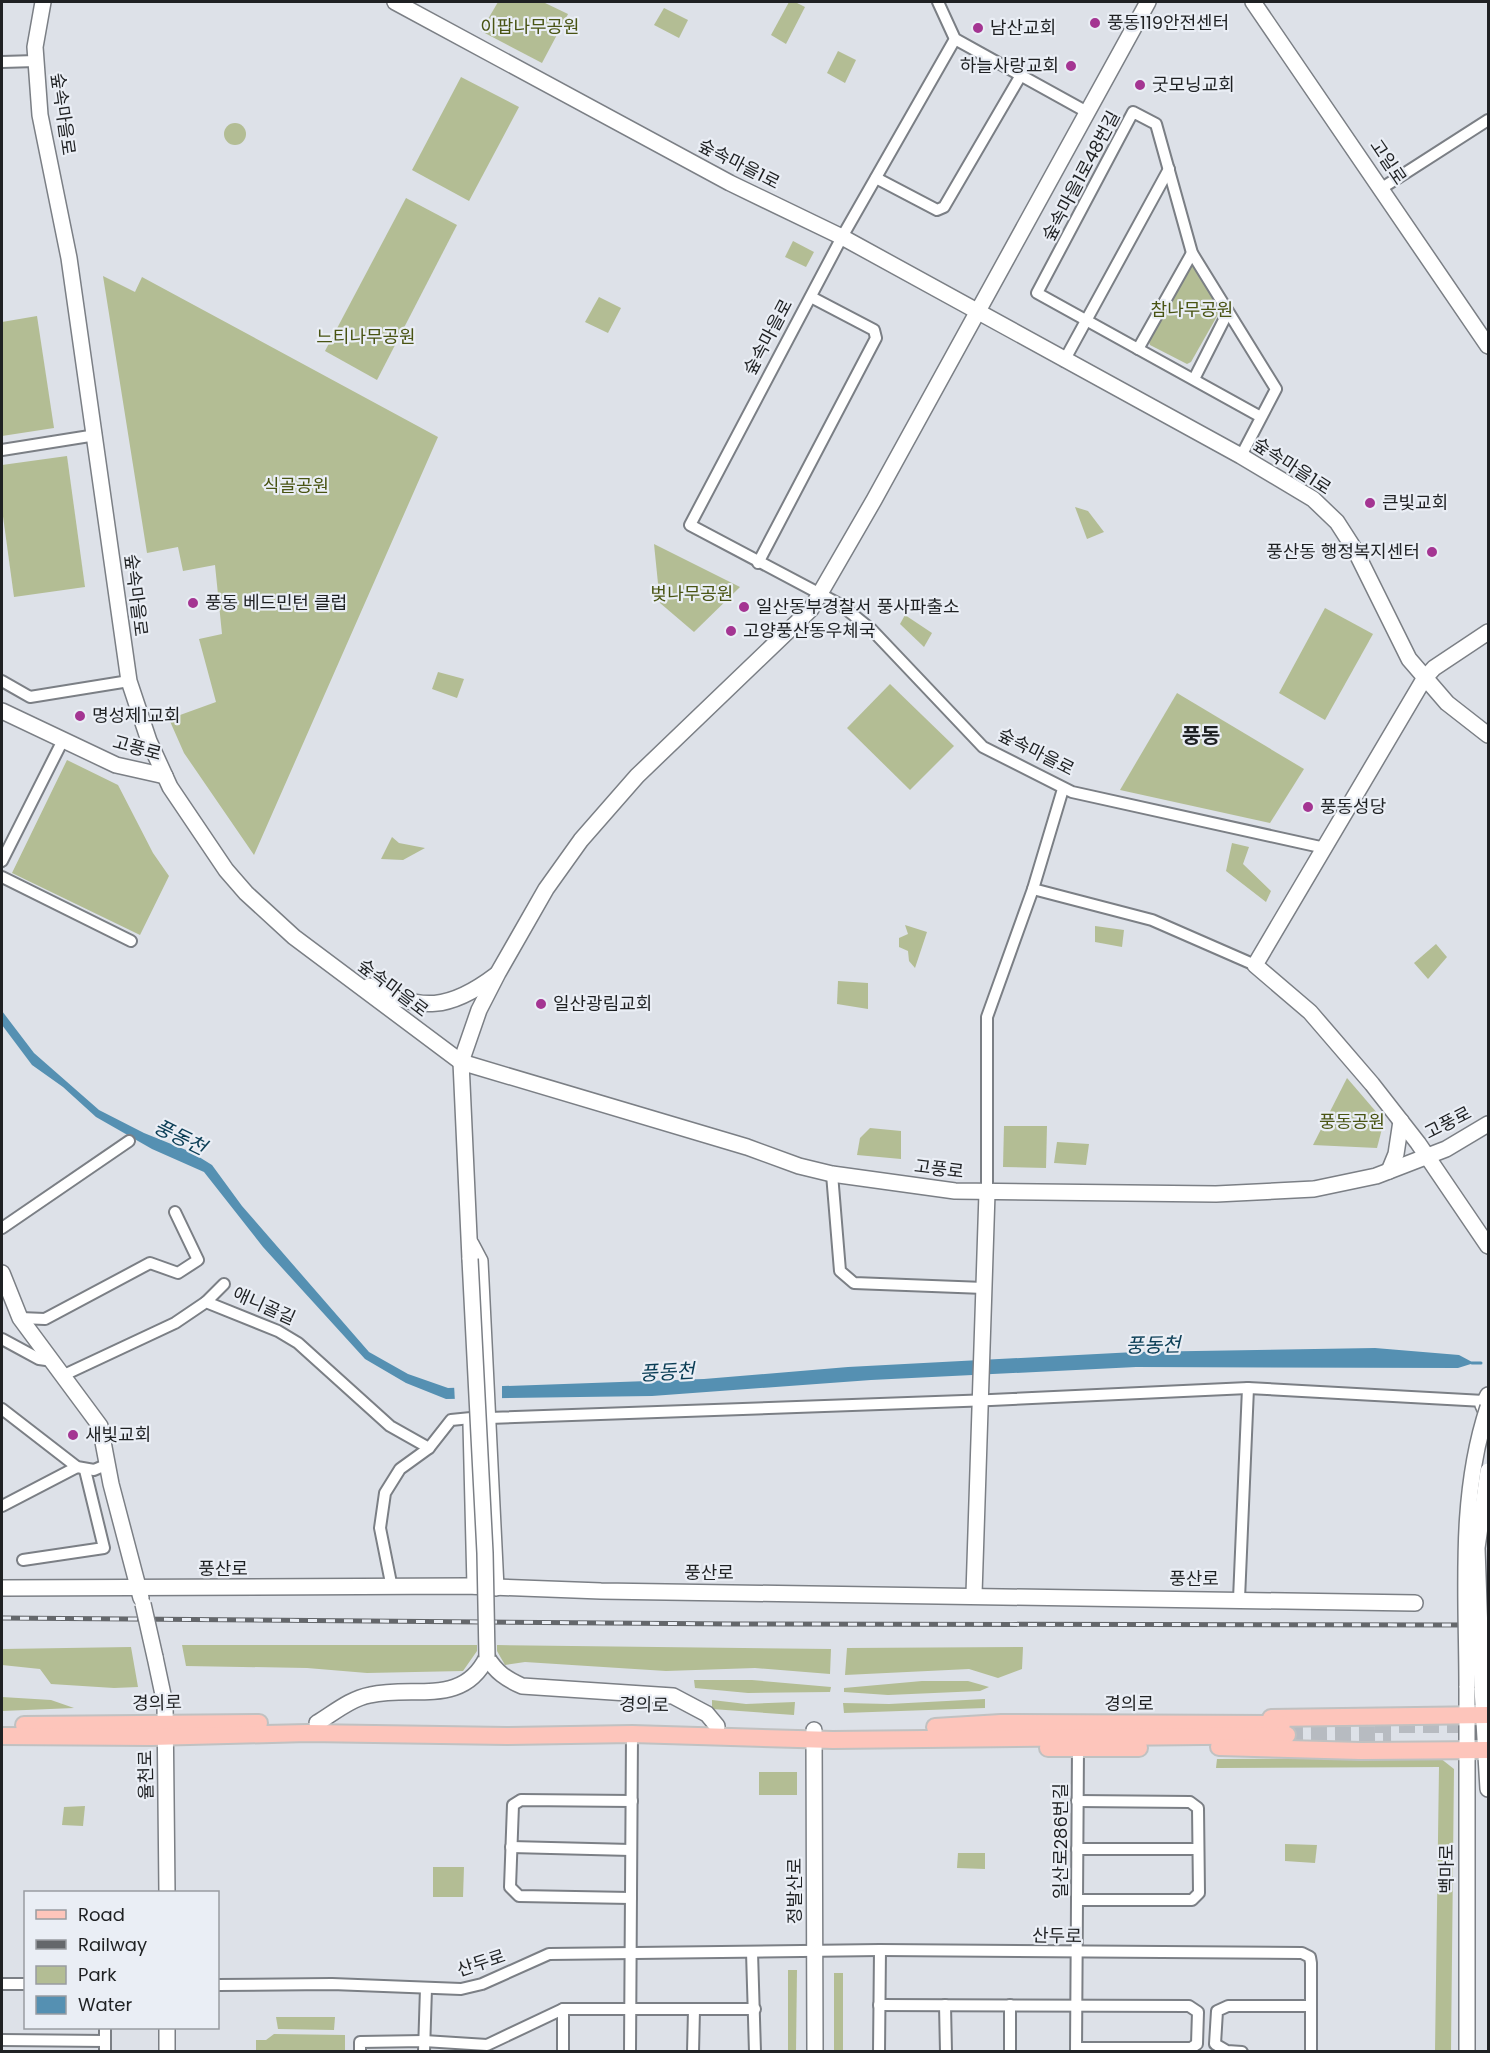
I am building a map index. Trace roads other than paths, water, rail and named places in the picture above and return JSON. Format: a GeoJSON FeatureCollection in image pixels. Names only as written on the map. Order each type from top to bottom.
{"type":"FeatureCollection","features":[{"type":"Feature","properties":{"kind":"main road","name":"숲속마을로"},"geometry":{"type":"LineString","coordinates":[[43,2],[35,47],[40,115],[69,258],[96,435],[129,681],[149,741],[165,776],[226,870],[246,893],[294,937],[461,1062]]}},
{"type":"Feature","properties":{"kind":"main road","name":"숲속마을1로"},"geometry":{"type":"LineString","coordinates":[[395,2],[730,183],[842,237],[1064,361],[1241,456],[1313,499],[1337,522],[1355,550],[1409,659],[1447,704],[1488,735]]}},
{"type":"Feature","properties":{"kind":"main road"},"geometry":{"type":"LineString","coordinates":[[717,1726],[707,1714],[673,1696],[522,1686],[507,1680],[494,1668],[487,1657],[485,1553],[461,1062],[478,1010],[498,973],[546,889],[581,840],[637,776],[795,625],[821,594],[1148,2]]}},
{"type":"Feature","properties":{"kind":"main road","name":"고일로"},"geometry":{"type":"LineString","coordinates":[[1253,2],[1488,346]]}},
{"type":"Feature","properties":{"kind":"main road"},"geometry":{"type":"LineString","coordinates":[[1255,965],[1424,679],[1434,668],[1488,632]]}},
{"type":"Feature","properties":{"kind":"main road","name":"고풍로"},"geometry":{"type":"LineString","coordinates":[[2,711],[62,742],[116,765],[165,776]]}},
{"type":"Feature","properties":{"kind":"main road","name":"고풍로"},"geometry":{"type":"LineString","coordinates":[[1255,965],[1310,1012],[1401,1121],[1426,1156]]}},
{"type":"Feature","properties":{"kind":"main road"},"geometry":{"type":"LineString","coordinates":[[336,969],[395,999],[433,1004],[468,995],[498,973]]}},
{"type":"Feature","properties":{"kind":"main road","name":"고풍로"},"geometry":{"type":"LineString","coordinates":[[461,1062],[832,1174],[955,1191],[1227,1193],[1314,1189],[1376,1176],[1446,1149],[1488,1124]]}},
{"type":"Feature","properties":{"kind":"main road"},"geometry":{"type":"LineString","coordinates":[[1389,1171],[1398,1145],[1401,1121]]}},
{"type":"Feature","properties":{"kind":"main road"},"geometry":{"type":"LineString","coordinates":[[1426,1156],[1482,1226],[1488,1246]]}},
{"type":"Feature","properties":{"kind":"main road"},"geometry":{"type":"LineString","coordinates":[[974,1594],[987,1192]]}},
{"type":"Feature","properties":{"kind":"main road"},"geometry":{"type":"LineString","coordinates":[[469,1239],[480,1261],[496,1588]]}},
{"type":"Feature","properties":{"kind":"main road"},"geometry":{"type":"LineString","coordinates":[[469,1239],[464,1257],[475,1586]]}},
{"type":"Feature","properties":{"kind":"main road"},"geometry":{"type":"LineString","coordinates":[[2,1273],[20,1318],[100,1426],[138,1588]]}},
{"type":"Feature","properties":{"kind":"main road"},"geometry":{"type":"LineString","coordinates":[[1487,1401],[1483,1409],[1488,1416]]}},
{"type":"Feature","properties":{"kind":"main road"},"geometry":{"type":"LineString","coordinates":[[1487,1401],[1473,1470],[1464,1563],[1474,1687],[1486,1715],[1488,1789]]}},
{"type":"Feature","properties":{"kind":"main road"},"geometry":{"type":"LineString","coordinates":[[1474,1687],[1477,1548],[1488,1471]]}},
{"type":"Feature","properties":{"kind":"main road","name":"풍산로"},"geometry":{"type":"LineString","coordinates":[[2,1588],[475,1586],[1415,1603]]}},
{"type":"Feature","properties":{"kind":"main road","name":"율천로"},"geometry":{"type":"LineString","coordinates":[[138,1588],[165,1704],[167,1891]]}},
{"type":"Feature","properties":{"kind":"main road"},"geometry":{"type":"LineString","coordinates":[[317,1723],[351,1700],[373,1694],[456,1688],[471,1681],[487,1657]]}},
{"type":"Feature","properties":{"kind":"main road","name":"백마로"},"geometry":{"type":"LineString","coordinates":[[1467,2052],[1465,1715],[1474,1687]]}},
{"type":"Feature","properties":{"kind":"main road"},"geometry":{"type":"LineString","coordinates":[[1486,1715],[1288,1718],[1078,1716],[940,1722],[927,1733],[955,1745],[1078,1749],[1217,1747],[1361,1751],[1488,1750]]}},
{"type":"Feature","properties":{"kind":"main road","name":"경의로"},"geometry":{"type":"LineString","coordinates":[[2,1736],[317,1723],[421,1726],[717,1726],[814,1735]]}},
{"type":"Feature","properties":{"kind":"main road","name":"경의로"},"geometry":{"type":"LineString","coordinates":[[2,1726],[507,1736],[1286,1730]]}},
{"type":"Feature","properties":{"kind":"main road","name":"정발산로"},"geometry":{"type":"LineString","coordinates":[[814,1735],[815,2052]]}},
{"type":"Feature","properties":{"kind":"main road"},"geometry":{"type":"LineString","coordinates":[[167,2029],[167,2052]]}},
{"type":"Feature","properties":{"kind":"street"},"geometry":{"type":"LineString","coordinates":[[938,2],[955,39],[1087,112]]}},
{"type":"Feature","properties":{"kind":"street"},"geometry":{"type":"LineString","coordinates":[[811,297],[842,237],[955,39]]}},
{"type":"Feature","properties":{"kind":"street"},"geometry":{"type":"LineString","coordinates":[[2,62],[36,61]]}},
{"type":"Feature","properties":{"kind":"street"},"geometry":{"type":"LineString","coordinates":[[876,178],[937,210],[944,207],[1021,75]]}},
{"type":"Feature","properties":{"kind":"street","name":"숲속마을1로48번길"},"geometry":{"type":"LineString","coordinates":[[1241,456],[1262,417],[1276,389],[1192,253],[1156,124],[1133,112],[1037,293],[1262,417]]}},
{"type":"Feature","properties":{"kind":"street"},"geometry":{"type":"LineString","coordinates":[[1382,188],[1488,120]]}},
{"type":"Feature","properties":{"kind":"street"},"geometry":{"type":"LineString","coordinates":[[1064,361],[1169,169]]}},
{"type":"Feature","properties":{"kind":"street"},"geometry":{"type":"LineString","coordinates":[[1138,349],[1192,253]]}},
{"type":"Feature","properties":{"kind":"street","name":"숲속마을로"},"geometry":{"type":"LineString","coordinates":[[758,562],[876,338],[874,330],[811,297],[690,525],[758,562],[841,605],[872,630],[983,747],[1063,789],[1325,848]]}},
{"type":"Feature","properties":{"kind":"street"},"geometry":{"type":"LineString","coordinates":[[1194,379],[1228,312]]}},
{"type":"Feature","properties":{"kind":"street"},"geometry":{"type":"LineString","coordinates":[[2,450],[96,435]]}},
{"type":"Feature","properties":{"kind":"street"},"geometry":{"type":"LineString","coordinates":[[2,681],[30,697],[129,681]]}},
{"type":"Feature","properties":{"kind":"street"},"geometry":{"type":"LineString","coordinates":[[2,861],[62,742]]}},
{"type":"Feature","properties":{"kind":"street"},"geometry":{"type":"LineString","coordinates":[[987,1192],[987,1017],[1033,889],[1063,789]]}},
{"type":"Feature","properties":{"kind":"street"},"geometry":{"type":"LineString","coordinates":[[2,877],[131,940]]}},
{"type":"Feature","properties":{"kind":"street","name":"고풍로"},"geometry":{"type":"LineString","coordinates":[[1033,889],[1174,927],[1255,965]]}},
{"type":"Feature","properties":{"kind":"street"},"geometry":{"type":"LineString","coordinates":[[2,1228],[129,1141]]}},
{"type":"Feature","properties":{"kind":"street"},"geometry":{"type":"LineString","coordinates":[[832,1174],[840,1271],[855,1283],[984,1288]]}},
{"type":"Feature","properties":{"kind":"street"},"geometry":{"type":"LineString","coordinates":[[20,1318],[45,1318],[150,1263],[178,1273],[198,1260],[175,1212]]}},
{"type":"Feature","properties":{"kind":"street"},"geometry":{"type":"LineString","coordinates":[[206,1302],[224,1284]]}},
{"type":"Feature","properties":{"kind":"street","name":"애니골길"},"geometry":{"type":"LineString","coordinates":[[64,1375],[175,1323],[206,1302],[278,1331],[298,1343],[356,1398],[390,1425],[429,1448]]}},
{"type":"Feature","properties":{"kind":"street"},"geometry":{"type":"LineString","coordinates":[[2,1339],[39,1359],[53,1361]]}},
{"type":"Feature","properties":{"kind":"street"},"geometry":{"type":"LineString","coordinates":[[1239,1599],[1248,1388]]}},
{"type":"Feature","properties":{"kind":"street"},"geometry":{"type":"LineString","coordinates":[[489,1414],[982,1394],[1248,1388],[1487,1401]]}},
{"type":"Feature","properties":{"kind":"street"},"geometry":{"type":"LineString","coordinates":[[2,1409],[81,1468],[104,1548],[23,1560]]}},
{"type":"Feature","properties":{"kind":"street"},"geometry":{"type":"LineString","coordinates":[[392,1588],[380,1528],[385,1493],[400,1469],[429,1448],[451,1420],[471,1414]]}},
{"type":"Feature","properties":{"kind":"street"},"geometry":{"type":"LineString","coordinates":[[2,1506],[81,1468],[108,1464]]}},
{"type":"Feature","properties":{"kind":"street","name":"경의로"},"geometry":{"type":"LineString","coordinates":[[630,2052],[632,1734]]}},
{"type":"Feature","properties":{"kind":"street","name":"일산로286번길"},"geometry":{"type":"LineString","coordinates":[[1077,2006],[1189,2006],[1198,2012],[1197,2044],[1191,2048],[1076,2050],[1078,1749]]}},
{"type":"Feature","properties":{"kind":"street"},"geometry":{"type":"LineString","coordinates":[[631,1898],[519,1896],[510,1887],[513,1805],[521,1800],[632,1801]]}},
{"type":"Feature","properties":{"kind":"street"},"geometry":{"type":"LineString","coordinates":[[1077,1801],[1190,1802],[1198,1808],[1199,1893],[1192,1900],[1077,1900]]}},
{"type":"Feature","properties":{"kind":"street"},"geometry":{"type":"LineString","coordinates":[[512,1847],[632,1850]]}},
{"type":"Feature","properties":{"kind":"street"},"geometry":{"type":"LineString","coordinates":[[1077,1849],[1198,1849]]}},
{"type":"Feature","properties":{"kind":"street"},"geometry":{"type":"LineString","coordinates":[[879,2052],[880,1950]]}},
{"type":"Feature","properties":{"kind":"street","name":"산두로"},"geometry":{"type":"LineString","coordinates":[[219,1984],[332,1984],[461,1989],[482,1984],[549,1954],[880,1950],[1302,1953],[1310,1957],[1309,2051]]}},
{"type":"Feature","properties":{"kind":"street"},"geometry":{"type":"LineString","coordinates":[[752,1952],[755,2052]]}},
{"type":"Feature","properties":{"kind":"street"},"geometry":{"type":"LineString","coordinates":[[2,1984],[24,1984]]}},
{"type":"Feature","properties":{"kind":"street"},"geometry":{"type":"LineString","coordinates":[[424,2046],[426,1988]]}},
{"type":"Feature","properties":{"kind":"street"},"geometry":{"type":"LineString","coordinates":[[879,2005],[1077,2006]]}},
{"type":"Feature","properties":{"kind":"street"},"geometry":{"type":"LineString","coordinates":[[945,2005],[946,2052]]}},
{"type":"Feature","properties":{"kind":"street"},"geometry":{"type":"LineString","coordinates":[[1010,2005],[1010,2052]]}},
{"type":"Feature","properties":{"kind":"street"},"geometry":{"type":"LineString","coordinates":[[1242,2052],[1227,2051],[1215,2043],[1217,2011],[1228,2006],[1310,2006]]}},
{"type":"Feature","properties":{"kind":"street"},"geometry":{"type":"LineString","coordinates":[[360,2052],[360,2042],[487,2048],[563,2009],[755,2009]]}},
{"type":"Feature","properties":{"kind":"street"},"geometry":{"type":"LineString","coordinates":[[563,2009],[563,2052]]}},
{"type":"Feature","properties":{"kind":"street"},"geometry":{"type":"LineString","coordinates":[[693,2052],[694,2010]]}},
{"type":"Feature","properties":{"kind":"street"},"geometry":{"type":"LineString","coordinates":[[2,2040],[42,2040],[105,2046],[105,2029]]}},
{"type":"Feature","properties":{"kind":"street"},"geometry":{"type":"LineString","coordinates":[[42,2040],[42,2052]]}},
{"type":"Feature","properties":{"kind":"water"},"geometry":{"type":"Polygon","coordinates":[[[2,1011],[34,1053],[99,1110],[144,1133],[191,1152],[212,1165],[242,1206],[369,1352],[408,1374],[448,1388],[704,1379],[848,1367],[1135,1352],[1375,1348],[1459,1355],[1474,1363],[1458,1368],[1136,1367],[871,1380],[652,1396],[446,1399],[406,1383],[365,1359],[263,1247],[204,1172],[152,1149],[96,1117],[63,1087],[32,1065],[2,1025],[2,1011]]]}},
{"type":"Feature","properties":{"kind":"waterway","name":"풍동천"},"geometry":{"type":"LineString","coordinates":[[1472,1363],[1481,1363]]}},
{"type":"Feature","properties":{"kind":"tunnel"},"geometry":{"type":"LineString","coordinates":[[1375,1725],[1488,1725]]}},
{"type":"Feature","properties":{"kind":"tunnel"},"geometry":{"type":"LineString","coordinates":[[1287,1735],[1391,1734]]}},
{"type":"Feature","properties":{"kind":"railway"},"geometry":{"type":"LineString","coordinates":[[2,1618],[735,1624],[1488,1625]]}},
{"type":"Feature","properties":{"kind":"place","name":"풍동119안전센터"},"geometry":{"type":"Point","coordinates":[1095,23]}},
{"type":"Feature","properties":{"kind":"place","name":"남산교회"},"geometry":{"type":"Point","coordinates":[978,28]}},
{"type":"Feature","properties":{"kind":"place","name":"하늘사랑교회"},"geometry":{"type":"Point","coordinates":[1071,66]}},
{"type":"Feature","properties":{"kind":"place","name":"굿모닝교회"},"geometry":{"type":"Point","coordinates":[1140,85]}},
{"type":"Feature","properties":{"kind":"place","name":"큰빛교회"},"geometry":{"type":"Point","coordinates":[1370,503]}},
{"type":"Feature","properties":{"kind":"place","name":"풍산동 행정복지센터"},"geometry":{"type":"Point","coordinates":[1432,552]}},
{"type":"Feature","properties":{"kind":"place","name":"풍동 베드민턴 클럽"},"geometry":{"type":"Point","coordinates":[193,603]}},
{"type":"Feature","properties":{"kind":"place","name":"일산동부경찰서 풍사파출소"},"geometry":{"type":"Point","coordinates":[744,607]}},
{"type":"Feature","properties":{"kind":"place","name":"고양풍산동우체국"},"geometry":{"type":"Point","coordinates":[731,631]}},
{"type":"Feature","properties":{"kind":"place","name":"명성제1교회"},"geometry":{"type":"Point","coordinates":[80,716]}},
{"type":"Feature","properties":{"kind":"place","name":"풍동성당"},"geometry":{"type":"Point","coordinates":[1308,807]}},
{"type":"Feature","properties":{"kind":"place","name":"일산광림교회"},"geometry":{"type":"Point","coordinates":[541,1004]}},
{"type":"Feature","properties":{"kind":"place","name":"새빛교회"},"geometry":{"type":"Point","coordinates":[73,1435]}},
{"type":"Feature","properties":{"kind":"district","name":"풍동"},"geometry":{"type":"Point","coordinates":[1201,736]}},
{"type":"Feature","properties":{"kind":"park label","name":"이팝나무공원"},"geometry":{"type":"Point","coordinates":[530,27]}},
{"type":"Feature","properties":{"kind":"park label","name":"참나무공원"},"geometry":{"type":"Point","coordinates":[1192,310]}},
{"type":"Feature","properties":{"kind":"park label","name":"느티나무공원"},"geometry":{"type":"Point","coordinates":[366,337]}},
{"type":"Feature","properties":{"kind":"park label","name":"식골공원"},"geometry":{"type":"Point","coordinates":[296,486]}},
{"type":"Feature","properties":{"kind":"park label","name":"벚나무공원"},"geometry":{"type":"Point","coordinates":[692,594]}},
{"type":"Feature","properties":{"kind":"park label","name":"풍동공원"},"geometry":{"type":"Point","coordinates":[1352,1122]}}]}
